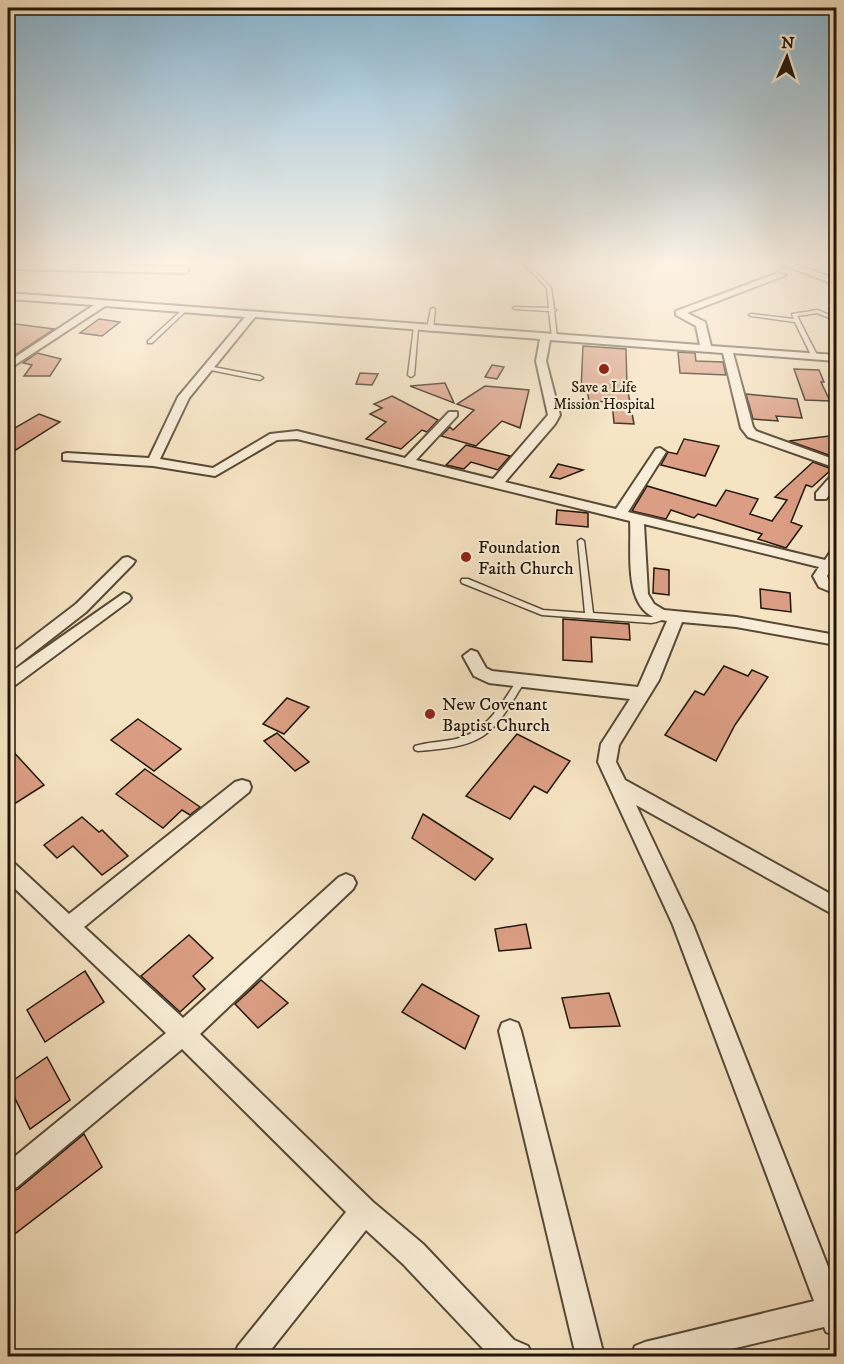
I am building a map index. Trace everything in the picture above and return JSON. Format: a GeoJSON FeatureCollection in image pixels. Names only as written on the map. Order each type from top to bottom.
{"type":"FeatureCollection","features":[{"type":"Feature","properties":{"kind":"street"},"geometry":{"type":"LineString","coordinates":[[15,362],[70,326]]}},
{"type":"Feature","properties":{"kind":"street"},"geometry":{"type":"LineString","coordinates":[[153,462],[184,397],[243,326]]}},
{"type":"Feature","properties":{"kind":"street"},"geometry":{"type":"LineString","coordinates":[[384,326],[837,358]]}},
{"type":"Feature","properties":{"kind":"street"},"geometry":{"type":"LineString","coordinates":[[701,326],[706,348]]}},
{"type":"Feature","properties":{"kind":"street"},"geometry":{"type":"LineString","coordinates":[[496,484],[551,422],[554,415],[541,361],[550,337]]}},
{"type":"Feature","properties":{"kind":"street"},"geometry":{"type":"LineString","coordinates":[[727,349],[747,428],[752,434],[837,464]]}},
{"type":"Feature","properties":{"kind":"street"},"geometry":{"type":"LineString","coordinates":[[408,462],[453,414]]}},
{"type":"Feature","properties":{"kind":"street"},"geometry":{"type":"LineString","coordinates":[[67,457],[153,462],[215,472],[274,437],[286,434],[638,520],[832,560],[820,576],[821,581],[837,589]]}},
{"type":"Feature","properties":{"kind":"street"},"geometry":{"type":"LineString","coordinates":[[620,515],[660,452]]}},
{"type":"Feature","properties":{"kind":"street"},"geometry":{"type":"LineString","coordinates":[[821,496],[837,479]]}},
{"type":"Feature","properties":{"kind":"street"},"geometry":{"type":"LineString","coordinates":[[638,520],[641,594],[644,604],[652,611],[736,622],[837,640]]}},
{"type":"Feature","properties":{"kind":"street"},"geometry":{"type":"LineString","coordinates":[[8,664],[81,608],[128,561]]}},
{"type":"Feature","properties":{"kind":"street"},"geometry":{"type":"LineString","coordinates":[[8,682],[124,598]]}},
{"type":"Feature","properties":{"kind":"street"},"geometry":{"type":"LineString","coordinates":[[645,1356],[835,1314],[683,925],[607,762],[608,751],[643,694],[664,653],[670,615]]}},
{"type":"Feature","properties":{"kind":"street"},"geometry":{"type":"LineString","coordinates":[[471,656],[484,675],[643,694]]}},
{"type":"Feature","properties":{"kind":"street"},"geometry":{"type":"LineString","coordinates":[[617,785],[837,907]]}},
{"type":"Feature","properties":{"kind":"street"},"geometry":{"type":"LineString","coordinates":[[68,927],[242,787]]}},
{"type":"Feature","properties":{"kind":"street"},"geometry":{"type":"LineString","coordinates":[[8,870],[183,1034],[364,1211],[413,1254],[505,1352],[518,1356]]}},
{"type":"Feature","properties":{"kind":"street"},"geometry":{"type":"LineString","coordinates":[[8,1178],[183,1034],[346,883]]}},
{"type":"Feature","properties":{"kind":"street"},"geometry":{"type":"LineString","coordinates":[[510,1031],[590,1356]]}},
{"type":"Feature","properties":{"kind":"street"},"geometry":{"type":"LineString","coordinates":[[248,1356],[364,1211]]}},
{"type":"Feature","properties":{"kind":"lane"},"geometry":{"type":"LineString","coordinates":[[150,342],[168,326]]}},
{"type":"Feature","properties":{"kind":"lane"},"geometry":{"type":"LineString","coordinates":[[550,337],[552,326]]}},
{"type":"Feature","properties":{"kind":"lane"},"geometry":{"type":"LineString","coordinates":[[799,326],[815,357]]}},
{"type":"Feature","properties":{"kind":"lane"},"geometry":{"type":"LineString","coordinates":[[411,375],[416,328]]}},
{"type":"Feature","properties":{"kind":"lane"},"geometry":{"type":"LineString","coordinates":[[208,368],[260,378]]}},
{"type":"Feature","properties":{"kind":"lane"},"geometry":{"type":"LineString","coordinates":[[581,541],[589,615]]}},
{"type":"Feature","properties":{"kind":"lane"},"geometry":{"type":"LineString","coordinates":[[465,581],[542,612],[651,620],[670,615]]}},
{"type":"Feature","properties":{"kind":"lane"},"geometry":{"type":"LineString","coordinates":[[418,748],[469,742],[488,730],[520,681]]}},
{"type":"Feature","properties":{"kind":"building"},"geometry":{"type":"Polygon","coordinates":[[[8,326],[54,329],[9,359],[8,326]]]}},
{"type":"Feature","properties":{"kind":"building"},"geometry":{"type":"Polygon","coordinates":[[[90,326],[115,326],[102,336],[80,333],[90,326]]]}},
{"type":"Feature","properties":{"kind":"building","name":"Save a Life Mission Hospital"},"geometry":{"type":"Polygon","coordinates":[[[583,346],[626,349],[627,386],[634,424],[614,423],[612,402],[589,401],[587,389],[581,389],[583,346]]]}},
{"type":"Feature","properties":{"kind":"building"},"geometry":{"type":"Polygon","coordinates":[[[678,352],[695,353],[696,361],[723,362],[726,375],[680,373],[678,352]]]}},
{"type":"Feature","properties":{"kind":"building"},"geometry":{"type":"Polygon","coordinates":[[[37,353],[61,359],[50,376],[24,376],[32,365],[23,363],[37,353]]]}},
{"type":"Feature","properties":{"kind":"building"},"geometry":{"type":"Polygon","coordinates":[[[492,365],[504,367],[497,379],[485,377],[492,365]]]}},
{"type":"Feature","properties":{"kind":"building"},"geometry":{"type":"Polygon","coordinates":[[[794,369],[819,370],[824,382],[821,382],[830,401],[805,400],[794,369]]]}},
{"type":"Feature","properties":{"kind":"building"},"geometry":{"type":"Polygon","coordinates":[[[360,373],[378,374],[372,385],[356,384],[360,373]]]}},
{"type":"Feature","properties":{"kind":"building"},"geometry":{"type":"Polygon","coordinates":[[[445,383],[454,403],[410,386],[445,383]]]}},
{"type":"Feature","properties":{"kind":"building"},"geometry":{"type":"Polygon","coordinates":[[[485,386],[529,390],[520,428],[502,421],[476,446],[441,436],[450,427],[453,430],[474,410],[457,404],[485,386]]]}},
{"type":"Feature","properties":{"kind":"building"},"geometry":{"type":"Polygon","coordinates":[[[746,394],[797,399],[802,418],[776,416],[778,421],[753,419],[746,394]]]}},
{"type":"Feature","properties":{"kind":"building"},"geometry":{"type":"Polygon","coordinates":[[[392,396],[438,420],[427,432],[422,430],[401,449],[366,439],[386,422],[370,414],[382,408],[374,404],[392,396]]]}},
{"type":"Feature","properties":{"kind":"building"},"geometry":{"type":"Polygon","coordinates":[[[39,414],[60,422],[8,455],[8,425],[15,428],[39,414]]]}},
{"type":"Feature","properties":{"kind":"building"},"geometry":{"type":"Polygon","coordinates":[[[837,435],[837,458],[789,441],[837,435]]]}},
{"type":"Feature","properties":{"kind":"building"},"geometry":{"type":"Polygon","coordinates":[[[684,439],[719,446],[705,476],[661,465],[668,452],[677,454],[684,439]]]}},
{"type":"Feature","properties":{"kind":"building"},"geometry":{"type":"Polygon","coordinates":[[[466,445],[510,456],[498,470],[471,462],[464,469],[446,465],[466,445]]]}},
{"type":"Feature","properties":{"kind":"building"},"geometry":{"type":"Polygon","coordinates":[[[813,462],[832,469],[812,487],[806,485],[791,522],[802,526],[786,548],[758,539],[762,534],[698,514],[694,518],[671,510],[666,519],[632,511],[647,486],[716,506],[726,490],[758,499],[750,514],[772,521],[787,500],[775,497],[813,462]]]}},
{"type":"Feature","properties":{"kind":"building"},"geometry":{"type":"Polygon","coordinates":[[[558,464],[583,470],[560,479],[550,477],[558,464]]]}},
{"type":"Feature","properties":{"kind":"building"},"geometry":{"type":"Polygon","coordinates":[[[557,510],[588,513],[588,527],[556,524],[557,510]]]}},
{"type":"Feature","properties":{"kind":"building"},"geometry":{"type":"Polygon","coordinates":[[[654,568],[669,570],[669,595],[653,593],[654,568]]]}},
{"type":"Feature","properties":{"kind":"building"},"geometry":{"type":"Polygon","coordinates":[[[760,589],[790,593],[791,612],[761,608],[760,589]]]}},
{"type":"Feature","properties":{"kind":"building"},"geometry":{"type":"Polygon","coordinates":[[[563,619],[629,624],[630,640],[591,637],[592,662],[563,660],[563,619]]]}},
{"type":"Feature","properties":{"kind":"building"},"geometry":{"type":"Polygon","coordinates":[[[724,666],[748,676],[752,670],[768,677],[735,725],[716,761],[665,735],[695,691],[704,695],[724,666]]]}},
{"type":"Feature","properties":{"kind":"building"},"geometry":{"type":"Polygon","coordinates":[[[287,698],[309,707],[284,734],[263,724],[287,698]]]}},
{"type":"Feature","properties":{"kind":"building"},"geometry":{"type":"Polygon","coordinates":[[[138,719],[181,749],[154,771],[111,740],[138,719]]]}},
{"type":"Feature","properties":{"kind":"building"},"geometry":{"type":"Polygon","coordinates":[[[277,733],[309,762],[295,771],[264,741],[277,733]]]}},
{"type":"Feature","properties":{"kind":"building"},"geometry":{"type":"Polygon","coordinates":[[[517,734],[570,761],[547,793],[534,786],[510,819],[466,796],[517,734]]]}},
{"type":"Feature","properties":{"kind":"building"},"geometry":{"type":"Polygon","coordinates":[[[8,746],[44,785],[8,808],[8,746]]]}},
{"type":"Feature","properties":{"kind":"building"},"geometry":{"type":"Polygon","coordinates":[[[145,769],[200,807],[190,815],[182,810],[163,828],[116,794],[145,769]]]}},
{"type":"Feature","properties":{"kind":"building"},"geometry":{"type":"Polygon","coordinates":[[[423,814],[493,859],[475,880],[412,838],[423,814]]]}},
{"type":"Feature","properties":{"kind":"building"},"geometry":{"type":"Polygon","coordinates":[[[82,817],[99,832],[102,830],[128,856],[102,875],[73,846],[57,858],[44,845],[82,817]]]}},
{"type":"Feature","properties":{"kind":"building"},"geometry":{"type":"Polygon","coordinates":[[[526,924],[531,948],[499,951],[495,929],[526,924]]]}},
{"type":"Feature","properties":{"kind":"building"},"geometry":{"type":"Polygon","coordinates":[[[189,935],[213,958],[193,976],[205,989],[180,1012],[141,976],[189,935]]]}},
{"type":"Feature","properties":{"kind":"building"},"geometry":{"type":"Polygon","coordinates":[[[85,971],[104,1002],[45,1042],[27,1010],[85,971]]]}},
{"type":"Feature","properties":{"kind":"building"},"geometry":{"type":"Polygon","coordinates":[[[261,980],[288,1003],[258,1028],[235,1004],[261,980]]]}},
{"type":"Feature","properties":{"kind":"building"},"geometry":{"type":"Polygon","coordinates":[[[422,984],[479,1016],[465,1049],[402,1012],[422,984]]]}},
{"type":"Feature","properties":{"kind":"building"},"geometry":{"type":"Polygon","coordinates":[[[609,993],[620,1026],[570,1028],[562,998],[609,993]]]}},
{"type":"Feature","properties":{"kind":"building"},"geometry":{"type":"Polygon","coordinates":[[[47,1057],[70,1100],[30,1129],[8,1084],[47,1057]]]}},
{"type":"Feature","properties":{"kind":"building"},"geometry":{"type":"Polygon","coordinates":[[[84,1134],[102,1167],[12,1236],[8,1227],[8,1193],[18,1189],[84,1134]]]}},
{"type":"Feature","properties":{"kind":"place","name":"Save a Life Mission Hospital"},"geometry":{"type":"Point","coordinates":[604,369]}},
{"type":"Feature","properties":{"kind":"place","name":"Foundation Faith Church"},"geometry":{"type":"Point","coordinates":[466,557]}},
{"type":"Feature","properties":{"kind":"place","name":"New Covenant Baptist Church"},"geometry":{"type":"Point","coordinates":[430,714]}}]}
